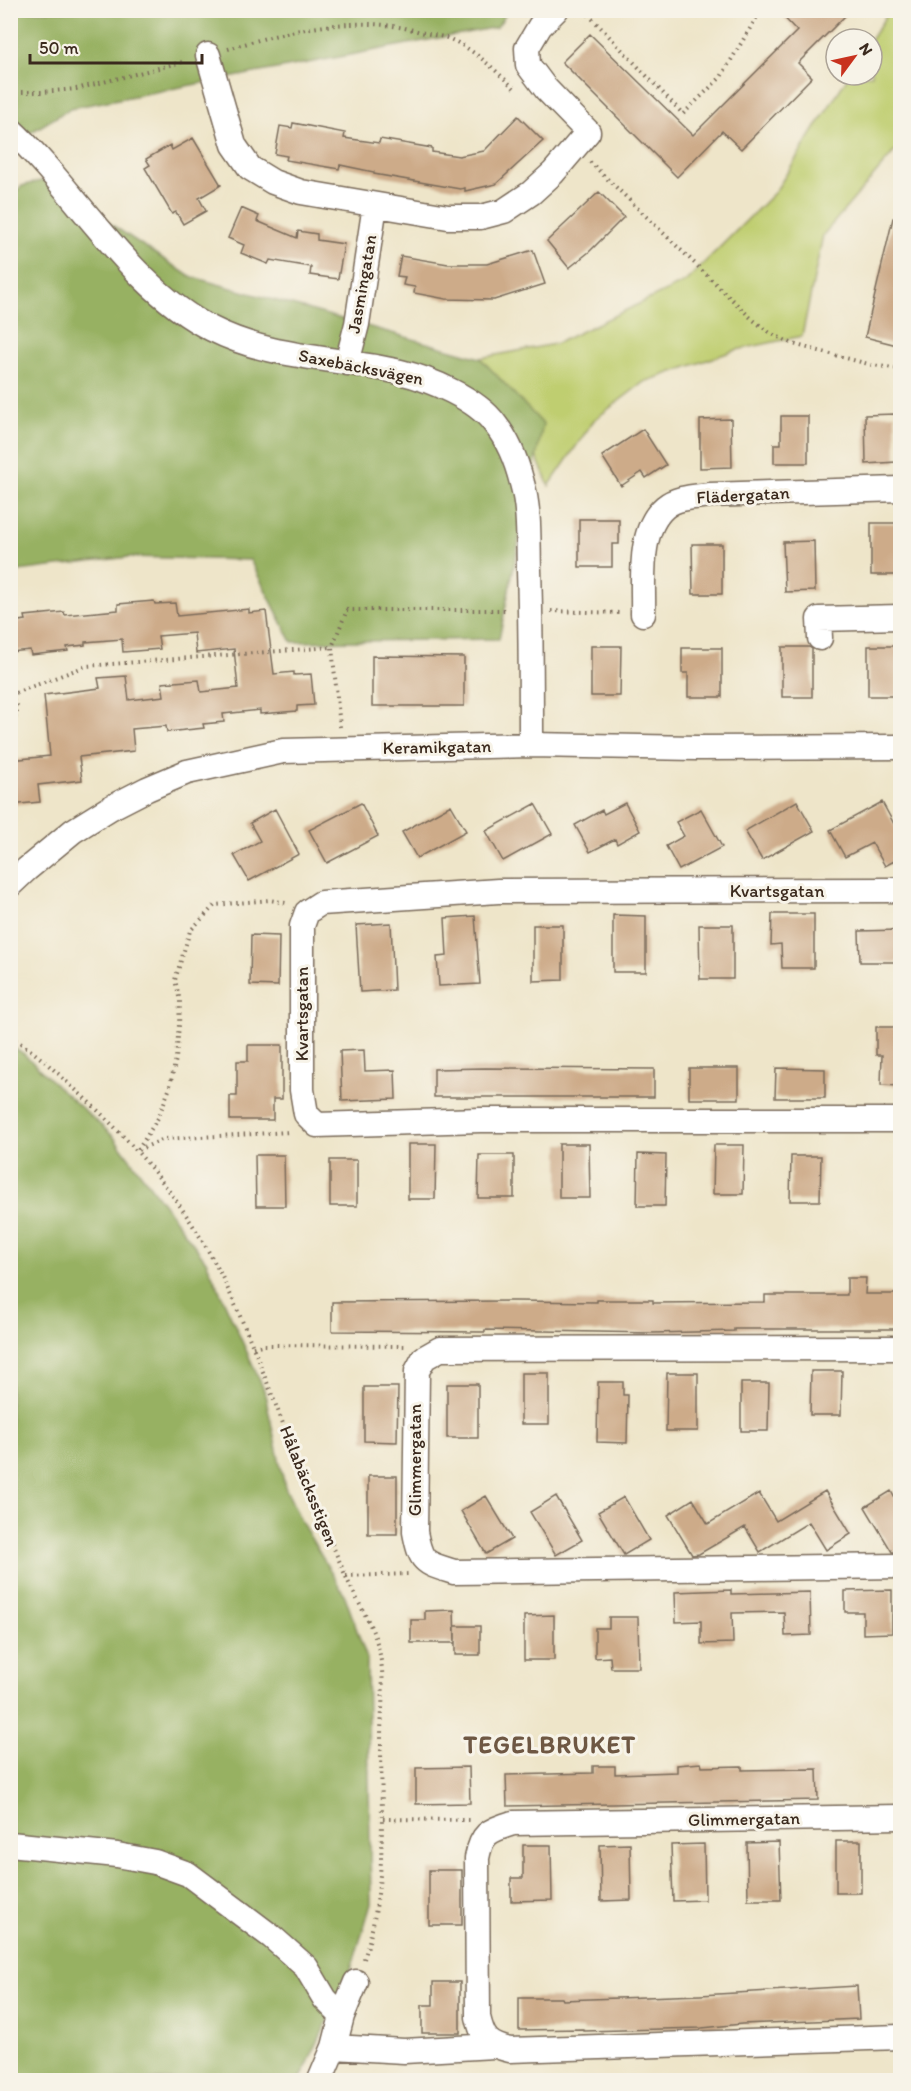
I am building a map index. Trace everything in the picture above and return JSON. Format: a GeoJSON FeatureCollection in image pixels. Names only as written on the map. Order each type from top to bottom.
{"type":"FeatureCollection","features":[{"type":"Feature","properties":{"kind":"street"},"geometry":{"type":"LineString","coordinates":[[208,55],[234,145],[250,168],[273,182],[301,192],[375,205],[448,217],[481,217],[504,211],[538,187],[588,132],[546,89],[528,65],[527,48],[540,26],[556,10]]}},
{"type":"Feature","properties":{"kind":"street","name":"Saxebäcksvägen"},"geometry":{"type":"LineString","coordinates":[[10,129],[62,183],[133,266],[159,293],[182,312],[211,329],[249,345],[399,372],[434,382],[471,403],[495,423],[509,447],[522,483],[528,516],[531,745]]}},
{"type":"Feature","properties":{"kind":"street","name":"Jasmingatan"},"geometry":{"type":"LineString","coordinates":[[347,363],[357,324],[375,205]]}},
{"type":"Feature","properties":{"kind":"street","name":"Flädergatan"},"geometry":{"type":"LineString","coordinates":[[643,614],[646,545],[652,523],[666,506],[684,498],[710,495],[900,489]]}},
{"type":"Feature","properties":{"kind":"street"},"geometry":{"type":"LineString","coordinates":[[820,638],[819,619],[900,617]]}},
{"type":"Feature","properties":{"kind":"street","name":"Keramikgatan"},"geometry":{"type":"LineString","coordinates":[[10,885],[73,831],[147,789],[187,772],[283,751],[531,745],[696,748],[900,747]]}},
{"type":"Feature","properties":{"kind":"street","name":"Kvartsgatan"},"geometry":{"type":"LineString","coordinates":[[312,1120],[306,1114],[302,1090],[302,926],[307,912],[321,903],[498,891],[900,890]]}},
{"type":"Feature","properties":{"kind":"street"},"geometry":{"type":"LineString","coordinates":[[312,1120],[317,1125],[480,1120],[900,1120]]}},
{"type":"Feature","properties":{"kind":"street"},"geometry":{"type":"LineString","coordinates":[[424,1358],[440,1349],[900,1348]]}},
{"type":"Feature","properties":{"kind":"street","name":"Glimmergatan"},"geometry":{"type":"LineString","coordinates":[[424,1358],[417,1371],[416,1388],[415,1532],[419,1552],[428,1564]]}},
{"type":"Feature","properties":{"kind":"street"},"geometry":{"type":"LineString","coordinates":[[428,1564],[454,1572],[900,1566]]}},
{"type":"Feature","properties":{"kind":"street","name":"Glimmergatan"},"geometry":{"type":"LineString","coordinates":[[489,1831],[513,1823],[900,1817]]}},
{"type":"Feature","properties":{"kind":"street"},"geometry":{"type":"LineString","coordinates":[[489,1831],[480,1843],[477,1858],[478,2017],[482,2034],[494,2046]]}},
{"type":"Feature","properties":{"kind":"street"},"geometry":{"type":"LineString","coordinates":[[10,1844],[117,1855],[155,1862],[188,1874],[263,1930],[306,1966],[325,1999],[342,2016]]}},
{"type":"Feature","properties":{"kind":"street"},"geometry":{"type":"LineString","coordinates":[[320,2080],[356,1982]]}},
{"type":"Feature","properties":{"kind":"street"},"geometry":{"type":"LineString","coordinates":[[334,2047],[404,2051],[494,2046],[510,2050],[900,2037]]}},
{"type":"Feature","properties":{"kind":"path"},"geometry":{"type":"LineString","coordinates":[[584,10],[683,114],[721,77],[761,10]]}},
{"type":"Feature","properties":{"kind":"path"},"geometry":{"type":"LineString","coordinates":[[10,92],[76,89],[208,55],[263,38],[321,25],[402,26],[453,40],[480,57],[519,93]]}},
{"type":"Feature","properties":{"kind":"path"},"geometry":{"type":"LineString","coordinates":[[575,147],[734,303],[770,333],[793,344],[872,365],[900,369]]}},
{"type":"Feature","properties":{"kind":"path"},"geometry":{"type":"LineString","coordinates":[[342,748],[332,648],[347,610],[531,610],[643,614]]}},
{"type":"Feature","properties":{"kind":"path"},"geometry":{"type":"LineString","coordinates":[[10,724],[15,719],[18,707],[10,695],[86,666],[332,648]]}},
{"type":"Feature","properties":{"kind":"path"},"geometry":{"type":"LineString","coordinates":[[138,1150],[159,1118],[169,1090],[176,1059],[179,1025],[180,1001],[176,981],[190,931],[215,905],[270,900],[313,908]]}},
{"type":"Feature","properties":{"kind":"path","name":"Hålabäcksstigen"},"geometry":{"type":"LineString","coordinates":[[10,1037],[27,1046],[111,1122],[138,1150],[178,1203],[224,1281],[346,1576],[376,1641],[383,1677],[381,1877],[374,1920],[356,1982]]}},
{"type":"Feature","properties":{"kind":"path"},"geometry":{"type":"LineString","coordinates":[[138,1150],[164,1138],[301,1132],[312,1120]]}},
{"type":"Feature","properties":{"kind":"path"},"geometry":{"type":"LineString","coordinates":[[253,1347],[262,1345],[416,1347],[424,1358]]}},
{"type":"Feature","properties":{"kind":"path"},"geometry":{"type":"LineString","coordinates":[[346,1576],[406,1575],[419,1572],[428,1564]]}},
{"type":"Feature","properties":{"kind":"path"},"geometry":{"type":"LineString","coordinates":[[383,1819],[479,1820],[489,1831]]}},
{"type":"Feature","properties":{"kind":"green space"},"geometry":{"type":"Polygon","coordinates":[[[11,11],[508,11],[497,27],[71,108],[30,133],[11,127],[11,11]]]}},
{"type":"Feature","properties":{"kind":"green space"},"geometry":{"type":"Polygon","coordinates":[[[889,11],[900,11],[900,150],[894,152],[823,235],[802,336],[736,350],[644,382],[594,420],[549,486],[536,456],[542,424],[480,358],[555,344],[685,282],[775,192],[841,87],[884,87],[884,27],[879,27],[889,11]]]}},
{"type":"Feature","properties":{"kind":"green space"},"geometry":{"type":"Polygon","coordinates":[[[44,180],[189,276],[480,358],[543,424],[499,639],[292,642],[250,560],[128,557],[11,572],[11,195],[22,186],[44,180]]]}},
{"type":"Feature","properties":{"kind":"green space"},"geometry":{"type":"Polygon","coordinates":[[[10,1046],[23,1053],[113,1136],[206,1261],[264,1390],[285,1487],[302,1523],[345,1596],[367,1659],[371,1904],[350,1973],[300,2080],[11,2080],[10,1046]]]}},
{"type":"Feature","properties":{"kind":"building"},"geometry":{"type":"Polygon","coordinates":[[[777,10],[851,10],[834,27],[824,27],[824,37],[798,63],[812,77],[741,149],[722,131],[677,177],[562,62],[590,34],[693,135],[797,31],[777,10]]]}},
{"type":"Feature","properties":{"kind":"building"},"geometry":{"type":"Polygon","coordinates":[[[518,116],[543,141],[496,184],[465,191],[465,188],[374,174],[374,172],[340,165],[339,169],[286,160],[287,156],[275,154],[280,126],[292,128],[293,123],[345,133],[344,138],[379,143],[380,139],[432,148],[432,152],[459,156],[484,151],[518,116]]]}},
{"type":"Feature","properties":{"kind":"building"},"geometry":{"type":"Polygon","coordinates":[[[193,138],[221,185],[199,198],[206,211],[183,224],[176,212],[172,214],[145,168],[150,165],[146,159],[170,145],[172,150],[193,138]]]}},
{"type":"Feature","properties":{"kind":"building"},"geometry":{"type":"Polygon","coordinates":[[[599,192],[624,217],[589,252],[569,268],[547,241],[599,192]]]}},
{"type":"Feature","properties":{"kind":"building"},"geometry":{"type":"Polygon","coordinates":[[[241,208],[259,216],[257,221],[297,238],[298,231],[317,234],[317,240],[344,244],[338,279],[310,275],[311,267],[270,260],[268,264],[241,253],[244,245],[228,238],[241,208]]]}},
{"type":"Feature","properties":{"kind":"building"},"geometry":{"type":"Polygon","coordinates":[[[893,218],[900,219],[900,274],[896,294],[900,295],[900,328],[897,345],[865,337],[893,218]]]}},
{"type":"Feature","properties":{"kind":"building"},"geometry":{"type":"Polygon","coordinates":[[[533,250],[545,284],[494,300],[446,299],[414,293],[415,287],[403,285],[405,277],[397,276],[401,256],[448,264],[487,264],[533,250]]]}},
{"type":"Feature","properties":{"kind":"building"},"geometry":{"type":"Polygon","coordinates":[[[895,414],[896,462],[866,464],[865,415],[895,414]]]}},
{"type":"Feature","properties":{"kind":"building"},"geometry":{"type":"Polygon","coordinates":[[[781,416],[808,416],[808,463],[774,463],[774,444],[781,444],[781,416]]]}},
{"type":"Feature","properties":{"kind":"building"},"geometry":{"type":"Polygon","coordinates":[[[731,419],[732,467],[700,468],[700,420],[731,419]]]}},
{"type":"Feature","properties":{"kind":"building"},"geometry":{"type":"Polygon","coordinates":[[[643,429],[666,465],[646,478],[642,472],[621,486],[602,456],[643,429]]]}},
{"type":"Feature","properties":{"kind":"building"},"geometry":{"type":"Polygon","coordinates":[[[579,519],[619,519],[619,544],[612,544],[612,567],[579,567],[579,519]]]}},
{"type":"Feature","properties":{"kind":"building"},"geometry":{"type":"Polygon","coordinates":[[[871,523],[900,523],[900,575],[871,575],[871,523]]]}},
{"type":"Feature","properties":{"kind":"building"},"geometry":{"type":"Polygon","coordinates":[[[814,541],[815,591],[785,592],[783,542],[814,541]]]}},
{"type":"Feature","properties":{"kind":"building"},"geometry":{"type":"Polygon","coordinates":[[[692,544],[722,544],[722,594],[693,594],[692,544]]]}},
{"type":"Feature","properties":{"kind":"building"},"geometry":{"type":"Polygon","coordinates":[[[154,601],[155,604],[175,603],[177,616],[249,609],[249,613],[266,611],[274,674],[294,672],[294,675],[311,674],[314,705],[297,706],[297,711],[260,714],[260,710],[223,714],[224,722],[203,724],[204,728],[167,732],[166,726],[132,729],[134,751],[79,757],[82,780],[38,785],[40,802],[10,805],[10,760],[50,756],[44,695],[100,688],[98,678],[126,676],[129,700],[164,696],[162,683],[199,680],[201,692],[238,688],[234,649],[196,653],[194,633],[158,636],[160,649],[123,652],[122,639],[85,642],[85,645],[67,647],[68,651],[31,655],[30,650],[10,652],[10,622],[26,620],[25,616],[118,610],[118,604],[154,601]]]}},
{"type":"Feature","properties":{"kind":"building"},"geometry":{"type":"Polygon","coordinates":[[[591,646],[621,646],[620,696],[591,696],[591,646]]]}},
{"type":"Feature","properties":{"kind":"building"},"geometry":{"type":"Polygon","coordinates":[[[868,646],[898,646],[898,696],[868,696],[868,646]]]}},
{"type":"Feature","properties":{"kind":"building"},"geometry":{"type":"Polygon","coordinates":[[[782,647],[812,649],[812,697],[782,697],[782,647]]]}},
{"type":"Feature","properties":{"kind":"building"},"geometry":{"type":"Polygon","coordinates":[[[682,648],[722,648],[722,697],[688,697],[688,673],[682,673],[682,648]]]}},
{"type":"Feature","properties":{"kind":"building"},"geometry":{"type":"Polygon","coordinates":[[[372,656],[464,657],[464,706],[372,706],[372,656]]]}},
{"type":"Feature","properties":{"kind":"building"},"geometry":{"type":"Polygon","coordinates":[[[797,801],[814,831],[762,860],[745,831],[797,801]]]}},
{"type":"Feature","properties":{"kind":"building"},"geometry":{"type":"Polygon","coordinates":[[[882,802],[900,835],[900,858],[885,866],[872,843],[845,857],[830,830],[882,802]]]}},
{"type":"Feature","properties":{"kind":"building"},"geometry":{"type":"Polygon","coordinates":[[[361,803],[378,836],[327,863],[309,830],[361,803]]]}},
{"type":"Feature","properties":{"kind":"building"},"geometry":{"type":"Polygon","coordinates":[[[625,803],[640,831],[617,844],[615,839],[590,852],[575,825],[602,810],[604,814],[625,803]]]}},
{"type":"Feature","properties":{"kind":"building"},"geometry":{"type":"Polygon","coordinates":[[[535,804],[552,834],[503,861],[486,831],[535,804]]]}},
{"type":"Feature","properties":{"kind":"building"},"geometry":{"type":"Polygon","coordinates":[[[451,805],[466,831],[417,858],[402,832],[451,805]]]}},
{"type":"Feature","properties":{"kind":"building"},"geometry":{"type":"Polygon","coordinates":[[[275,809],[299,854],[249,881],[234,855],[260,841],[250,823],[275,809]]]}},
{"type":"Feature","properties":{"kind":"building"},"geometry":{"type":"Polygon","coordinates":[[[701,809],[722,847],[679,870],[666,846],[684,836],[676,822],[701,809]]]}},
{"type":"Feature","properties":{"kind":"building"},"geometry":{"type":"Polygon","coordinates":[[[772,914],[814,914],[814,968],[782,968],[781,944],[771,945],[772,914]]]}},
{"type":"Feature","properties":{"kind":"building"},"geometry":{"type":"Polygon","coordinates":[[[613,915],[646,916],[646,972],[613,972],[613,915]]]}},
{"type":"Feature","properties":{"kind":"building"},"geometry":{"type":"Polygon","coordinates":[[[475,916],[480,984],[439,986],[437,957],[447,956],[445,918],[475,916]]]}},
{"type":"Feature","properties":{"kind":"building"},"geometry":{"type":"Polygon","coordinates":[[[391,923],[394,990],[360,992],[356,925],[391,923]]]}},
{"type":"Feature","properties":{"kind":"building"},"geometry":{"type":"Polygon","coordinates":[[[533,925],[563,925],[563,980],[533,981],[533,925]]]}},
{"type":"Feature","properties":{"kind":"building"},"geometry":{"type":"Polygon","coordinates":[[[699,925],[733,925],[733,979],[700,979],[699,925]]]}},
{"type":"Feature","properties":{"kind":"building"},"geometry":{"type":"Polygon","coordinates":[[[900,930],[900,962],[860,962],[859,931],[900,930]]]}},
{"type":"Feature","properties":{"kind":"building"},"geometry":{"type":"Polygon","coordinates":[[[251,935],[279,936],[278,986],[250,985],[251,935]]]}},
{"type":"Feature","properties":{"kind":"building"},"geometry":{"type":"Polygon","coordinates":[[[876,1027],[900,1027],[900,1086],[881,1085],[882,1055],[876,1055],[876,1027]]]}},
{"type":"Feature","properties":{"kind":"building"},"geometry":{"type":"Polygon","coordinates":[[[248,1045],[282,1045],[282,1099],[273,1099],[273,1120],[230,1120],[230,1096],[237,1096],[237,1061],[248,1061],[248,1045]]]}},
{"type":"Feature","properties":{"kind":"building"},"geometry":{"type":"Polygon","coordinates":[[[364,1050],[365,1071],[395,1070],[396,1099],[342,1101],[340,1051],[364,1050]]]}},
{"type":"Feature","properties":{"kind":"building"},"geometry":{"type":"Polygon","coordinates":[[[689,1068],[739,1068],[739,1099],[689,1099],[689,1068]]]}},
{"type":"Feature","properties":{"kind":"building"},"geometry":{"type":"Polygon","coordinates":[[[776,1068],[825,1069],[825,1098],[775,1098],[776,1068]]]}},
{"type":"Feature","properties":{"kind":"building"},"geometry":{"type":"Polygon","coordinates":[[[434,1069],[654,1069],[654,1097],[434,1097],[434,1069]]]}},
{"type":"Feature","properties":{"kind":"building"},"geometry":{"type":"Polygon","coordinates":[[[408,1144],[436,1144],[435,1199],[408,1199],[408,1144]]]}},
{"type":"Feature","properties":{"kind":"building"},"geometry":{"type":"Polygon","coordinates":[[[559,1144],[589,1144],[590,1198],[559,1198],[559,1144]]]}},
{"type":"Feature","properties":{"kind":"building"},"geometry":{"type":"Polygon","coordinates":[[[714,1145],[744,1145],[743,1194],[713,1194],[714,1145]]]}},
{"type":"Feature","properties":{"kind":"building"},"geometry":{"type":"Polygon","coordinates":[[[638,1154],[666,1155],[665,1206],[637,1206],[638,1154]]]}},
{"type":"Feature","properties":{"kind":"building"},"geometry":{"type":"Polygon","coordinates":[[[255,1155],[284,1155],[285,1206],[256,1206],[255,1155]]]}},
{"type":"Feature","properties":{"kind":"building"},"geometry":{"type":"Polygon","coordinates":[[[479,1155],[514,1155],[514,1198],[478,1198],[479,1155]]]}},
{"type":"Feature","properties":{"kind":"building"},"geometry":{"type":"Polygon","coordinates":[[[791,1156],[821,1156],[820,1201],[790,1201],[791,1156]]]}},
{"type":"Feature","properties":{"kind":"building"},"geometry":{"type":"Polygon","coordinates":[[[330,1160],[357,1160],[357,1206],[330,1206],[330,1160]]]}},
{"type":"Feature","properties":{"kind":"building"},"geometry":{"type":"Polygon","coordinates":[[[847,1278],[866,1278],[865,1294],[900,1294],[900,1329],[734,1329],[734,1331],[653,1333],[485,1330],[485,1332],[332,1331],[332,1302],[653,1300],[653,1303],[765,1302],[765,1295],[847,1295],[847,1278]]]}},
{"type":"Feature","properties":{"kind":"building"},"geometry":{"type":"Polygon","coordinates":[[[811,1371],[842,1371],[841,1415],[810,1415],[811,1371]]]}},
{"type":"Feature","properties":{"kind":"building"},"geometry":{"type":"Polygon","coordinates":[[[521,1373],[549,1373],[549,1424],[521,1424],[521,1373]]]}},
{"type":"Feature","properties":{"kind":"building"},"geometry":{"type":"Polygon","coordinates":[[[667,1373],[698,1373],[698,1431],[666,1431],[667,1373]]]}},
{"type":"Feature","properties":{"kind":"building"},"geometry":{"type":"Polygon","coordinates":[[[598,1382],[623,1382],[623,1395],[628,1395],[627,1443],[597,1442],[598,1382]]]}},
{"type":"Feature","properties":{"kind":"building"},"geometry":{"type":"Polygon","coordinates":[[[741,1383],[769,1383],[768,1431],[741,1431],[741,1383]]]}},
{"type":"Feature","properties":{"kind":"building"},"geometry":{"type":"Polygon","coordinates":[[[447,1384],[478,1384],[478,1438],[447,1438],[447,1384]]]}},
{"type":"Feature","properties":{"kind":"building"},"geometry":{"type":"Polygon","coordinates":[[[364,1387],[398,1387],[397,1442],[364,1441],[364,1387]]]}},
{"type":"Feature","properties":{"kind":"building"},"geometry":{"type":"Polygon","coordinates":[[[368,1476],[397,1476],[397,1534],[368,1534],[368,1476]]]}},
{"type":"Feature","properties":{"kind":"building"},"geometry":{"type":"Polygon","coordinates":[[[825,1491],[851,1534],[826,1550],[809,1522],[760,1552],[745,1527],[699,1554],[692,1555],[668,1515],[693,1499],[708,1524],[759,1493],[776,1521],[825,1491]]]}},
{"type":"Feature","properties":{"kind":"building"},"geometry":{"type":"Polygon","coordinates":[[[891,1491],[900,1508],[900,1552],[892,1552],[865,1507],[891,1491]]]}},
{"type":"Feature","properties":{"kind":"building"},"geometry":{"type":"Polygon","coordinates":[[[486,1496],[512,1539],[486,1554],[461,1511],[486,1496]]]}},
{"type":"Feature","properties":{"kind":"building"},"geometry":{"type":"Polygon","coordinates":[[[556,1496],[582,1540],[556,1555],[530,1512],[556,1496]]]}},
{"type":"Feature","properties":{"kind":"building"},"geometry":{"type":"Polygon","coordinates":[[[624,1497],[649,1540],[624,1555],[598,1512],[624,1497]]]}},
{"type":"Feature","properties":{"kind":"building"},"geometry":{"type":"Polygon","coordinates":[[[731,1590],[731,1594],[810,1592],[811,1635],[785,1636],[784,1612],[732,1613],[733,1643],[701,1644],[701,1621],[676,1622],[675,1592],[731,1590]]]}},
{"type":"Feature","properties":{"kind":"building"},"geometry":{"type":"Polygon","coordinates":[[[892,1590],[892,1633],[863,1634],[863,1612],[845,1612],[845,1591],[892,1590]]]}},
{"type":"Feature","properties":{"kind":"building"},"geometry":{"type":"Polygon","coordinates":[[[454,1610],[455,1643],[411,1643],[411,1620],[425,1620],[425,1611],[454,1610]]]}},
{"type":"Feature","properties":{"kind":"building"},"geometry":{"type":"Polygon","coordinates":[[[554,1615],[554,1660],[524,1660],[524,1616],[554,1615]]]}},
{"type":"Feature","properties":{"kind":"building"},"geometry":{"type":"Polygon","coordinates":[[[609,1617],[638,1617],[639,1668],[611,1668],[610,1657],[595,1658],[595,1628],[609,1628],[609,1617]]]}},
{"type":"Feature","properties":{"kind":"building"},"geometry":{"type":"Polygon","coordinates":[[[455,1626],[480,1626],[480,1655],[455,1655],[455,1626]]]}},
{"type":"Feature","properties":{"kind":"building"},"geometry":{"type":"Polygon","coordinates":[[[701,1763],[702,1767],[742,1766],[742,1770],[817,1769],[818,1800],[507,1806],[506,1775],[593,1773],[593,1766],[615,1766],[615,1774],[677,1772],[677,1765],[701,1763]]]}},
{"type":"Feature","properties":{"kind":"building"},"geometry":{"type":"Polygon","coordinates":[[[469,1767],[470,1803],[416,1804],[416,1768],[469,1767]]]}},
{"type":"Feature","properties":{"kind":"building"},"geometry":{"type":"Polygon","coordinates":[[[836,1841],[861,1841],[861,1893],[836,1893],[836,1841]]]}},
{"type":"Feature","properties":{"kind":"building"},"geometry":{"type":"Polygon","coordinates":[[[779,1842],[781,1900],[748,1900],[747,1843],[779,1842]]]}},
{"type":"Feature","properties":{"kind":"building"},"geometry":{"type":"Polygon","coordinates":[[[630,1844],[631,1900],[601,1901],[600,1845],[630,1844]]]}},
{"type":"Feature","properties":{"kind":"building"},"geometry":{"type":"Polygon","coordinates":[[[704,1844],[705,1900],[673,1901],[671,1845],[704,1844]]]}},
{"type":"Feature","properties":{"kind":"building"},"geometry":{"type":"Polygon","coordinates":[[[523,1845],[551,1845],[552,1900],[511,1901],[511,1878],[523,1878],[523,1845]]]}},
{"type":"Feature","properties":{"kind":"building"},"geometry":{"type":"Polygon","coordinates":[[[429,1870],[462,1870],[462,1925],[429,1925],[429,1870]]]}},
{"type":"Feature","properties":{"kind":"building"},"geometry":{"type":"Polygon","coordinates":[[[433,1982],[460,1982],[460,2033],[422,2033],[422,2005],[433,2005],[433,1982]]]}},
{"type":"Feature","properties":{"kind":"building"},"geometry":{"type":"Polygon","coordinates":[[[857,1986],[859,2019],[702,2028],[519,2030],[519,1998],[562,1998],[563,2000],[857,1986]]]}},
{"type":"Feature","properties":{"kind":"district","name":"TEGELBRUKET"},"geometry":{"type":"Point","coordinates":[550,1744]}}]}
